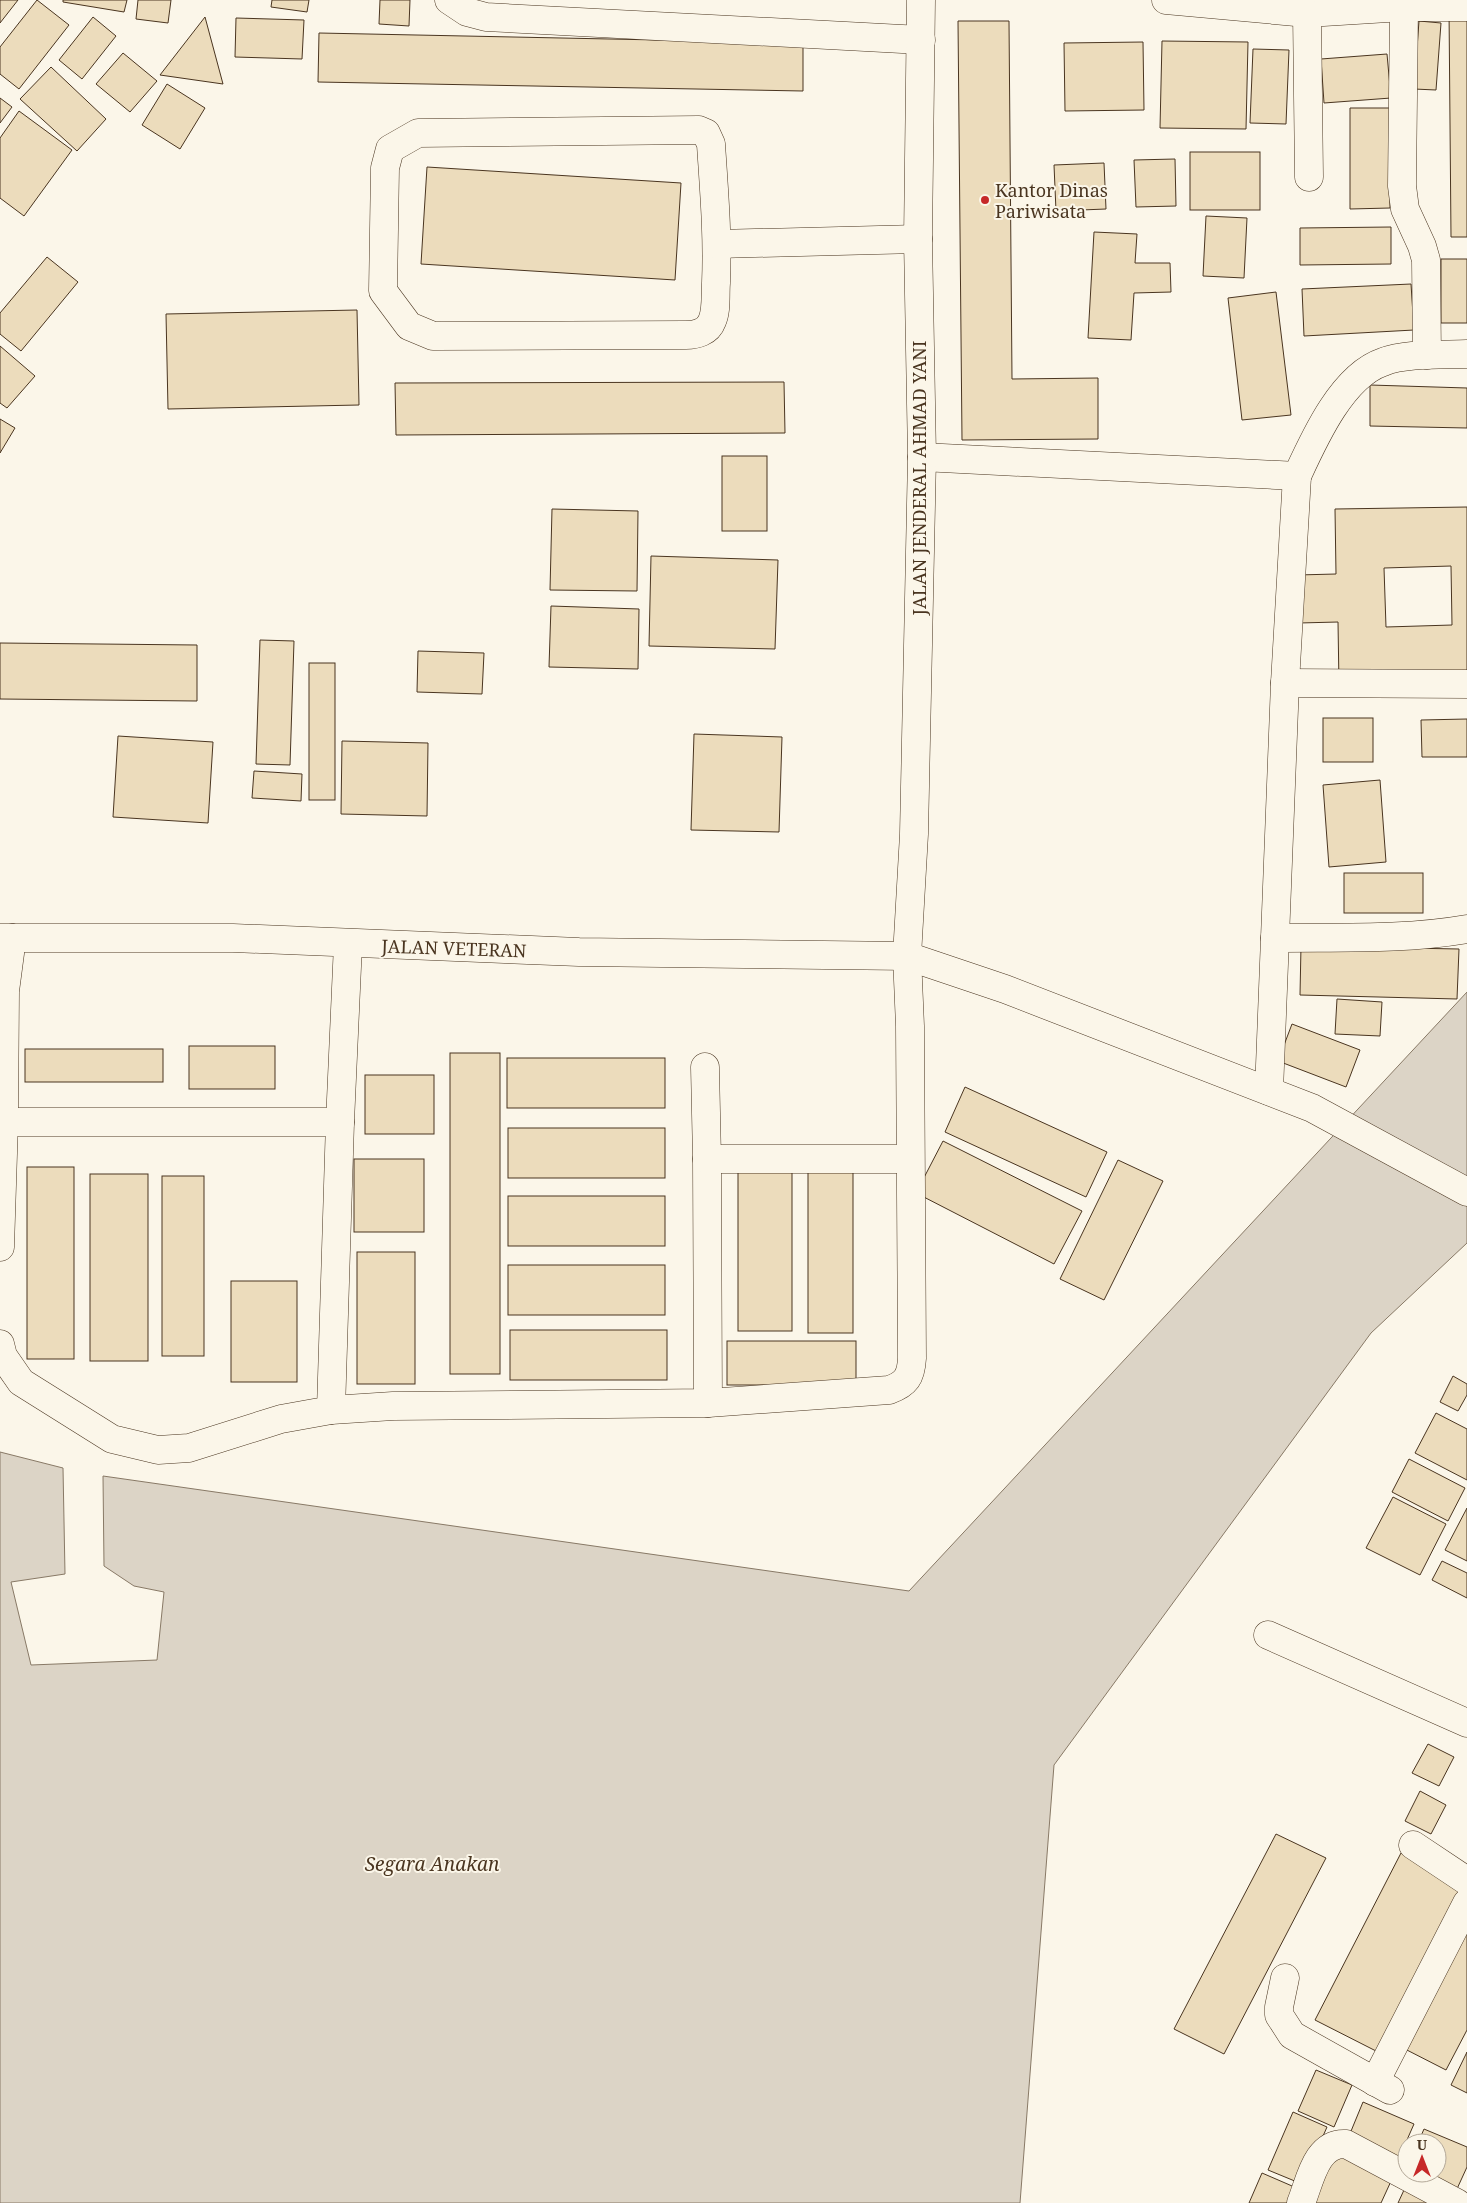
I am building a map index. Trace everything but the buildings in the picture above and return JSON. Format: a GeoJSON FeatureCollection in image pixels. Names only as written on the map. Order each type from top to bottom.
{"type":"FeatureCollection","features":[{"type":"Feature","properties":{"kind":"street"},"geometry":{"type":"LineString","coordinates":[[449,0],[467,12],[486,17],[921,40]]}},
{"type":"Feature","properties":{"kind":"street","name":"JALAN JENDERAL AHMAD YANI"},"geometry":{"type":"LineString","coordinates":[[11,1383],[112,1439],[158,1450],[189,1448],[281,1420],[332,1410],[393,1406],[708,1403],[889,1390],[907,1380],[912,1370],[912,1358],[910,1026],[907,956],[914,834],[922,457],[918,239],[921,0]]}},
{"type":"Feature","properties":{"kind":"street"},"geometry":{"type":"LineString","coordinates":[[1166,0],[1307,13],[1404,7],[1467,7]]}},
{"type":"Feature","properties":{"kind":"street"},"geometry":{"type":"LineString","coordinates":[[1404,7],[1402,186],[1405,209],[1422,246],[1426,260],[1427,355]]}},
{"type":"Feature","properties":{"kind":"street"},"geometry":{"type":"LineString","coordinates":[[1307,13],[1309,177]]}},
{"type":"Feature","properties":{"kind":"street"},"geometry":{"type":"LineString","coordinates":[[699,130],[706,133],[711,144],[717,244],[712,321],[704,331],[696,335],[433,336],[409,326],[384,291],[385,168],[390,149],[418,133],[699,130]]}},
{"type":"Feature","properties":{"kind":"street"},"geometry":{"type":"LineString","coordinates":[[717,244],[918,239]]}},
{"type":"Feature","properties":{"kind":"street"},"geometry":{"type":"LineString","coordinates":[[1269,1091],[1285,683],[1297,476],[1320,426],[1359,374],[1384,361],[1427,355],[1467,354]]}},
{"type":"Feature","properties":{"kind":"street"},"geometry":{"type":"LineString","coordinates":[[922,457],[1297,476]]}},
{"type":"Feature","properties":{"kind":"street"},"geometry":{"type":"LineString","coordinates":[[1285,683],[1467,684]]}},
{"type":"Feature","properties":{"kind":"street"},"geometry":{"type":"LineString","coordinates":[[1275,938],[1402,935],[1444,933],[1467,929]]}},
{"type":"Feature","properties":{"kind":"street"},"geometry":{"type":"LineString","coordinates":[[0,1247],[6,938]]}},
{"type":"Feature","properties":{"kind":"street","name":"JALAN VETERAN"},"geometry":{"type":"LineString","coordinates":[[6,938],[233,938],[579,952],[907,956],[1006,989],[1312,1108],[1467,1192]]}},
{"type":"Feature","properties":{"kind":"street"},"geometry":{"type":"LineString","coordinates":[[332,1410],[340,1122],[348,944]]}},
{"type":"Feature","properties":{"kind":"street"},"geometry":{"type":"LineString","coordinates":[[705,1067],[708,1159],[708,1403]]}},
{"type":"Feature","properties":{"kind":"street"},"geometry":{"type":"LineString","coordinates":[[2,1122],[340,1122]]}},
{"type":"Feature","properties":{"kind":"street"},"geometry":{"type":"LineString","coordinates":[[708,1159],[910,1158]]}},
{"type":"Feature","properties":{"kind":"street"},"geometry":{"type":"LineString","coordinates":[[0,1344],[11,1383]]}},
{"type":"Feature","properties":{"kind":"street"},"geometry":{"type":"LineString","coordinates":[[1268,1635],[1467,1723]]}},
{"type":"Feature","properties":{"kind":"street"},"geometry":{"type":"LineString","coordinates":[[1413,1845],[1467,1881]]}},
{"type":"Feature","properties":{"kind":"street"},"geometry":{"type":"LineString","coordinates":[[1285,1978],[1279,2015],[1292,2035],[1383,2086],[1467,1903]]}},
{"type":"Feature","properties":{"kind":"street"},"geometry":{"type":"LineString","coordinates":[[1301,2203],[1318,2159],[1326,2148],[1337,2143],[1346,2144],[1457,2203]]}},
{"type":"Feature","properties":{"kind":"water","name":"Segara Anakan"},"geometry":{"type":"Polygon","coordinates":[[[1467,992],[1467,1243],[1371,1333],[1054,1765],[1020,2203],[0,2203],[0,1452],[63,1468],[65,1574],[11,1582],[31,1665],[157,1660],[164,1592],[134,1586],[104,1566],[103,1476],[909,1591],[1467,992]]]}},
{"type":"Feature","properties":{"kind":"place","name":"Kantor Dinas Pariwisata"},"geometry":{"type":"Point","coordinates":[985,200]}}]}
